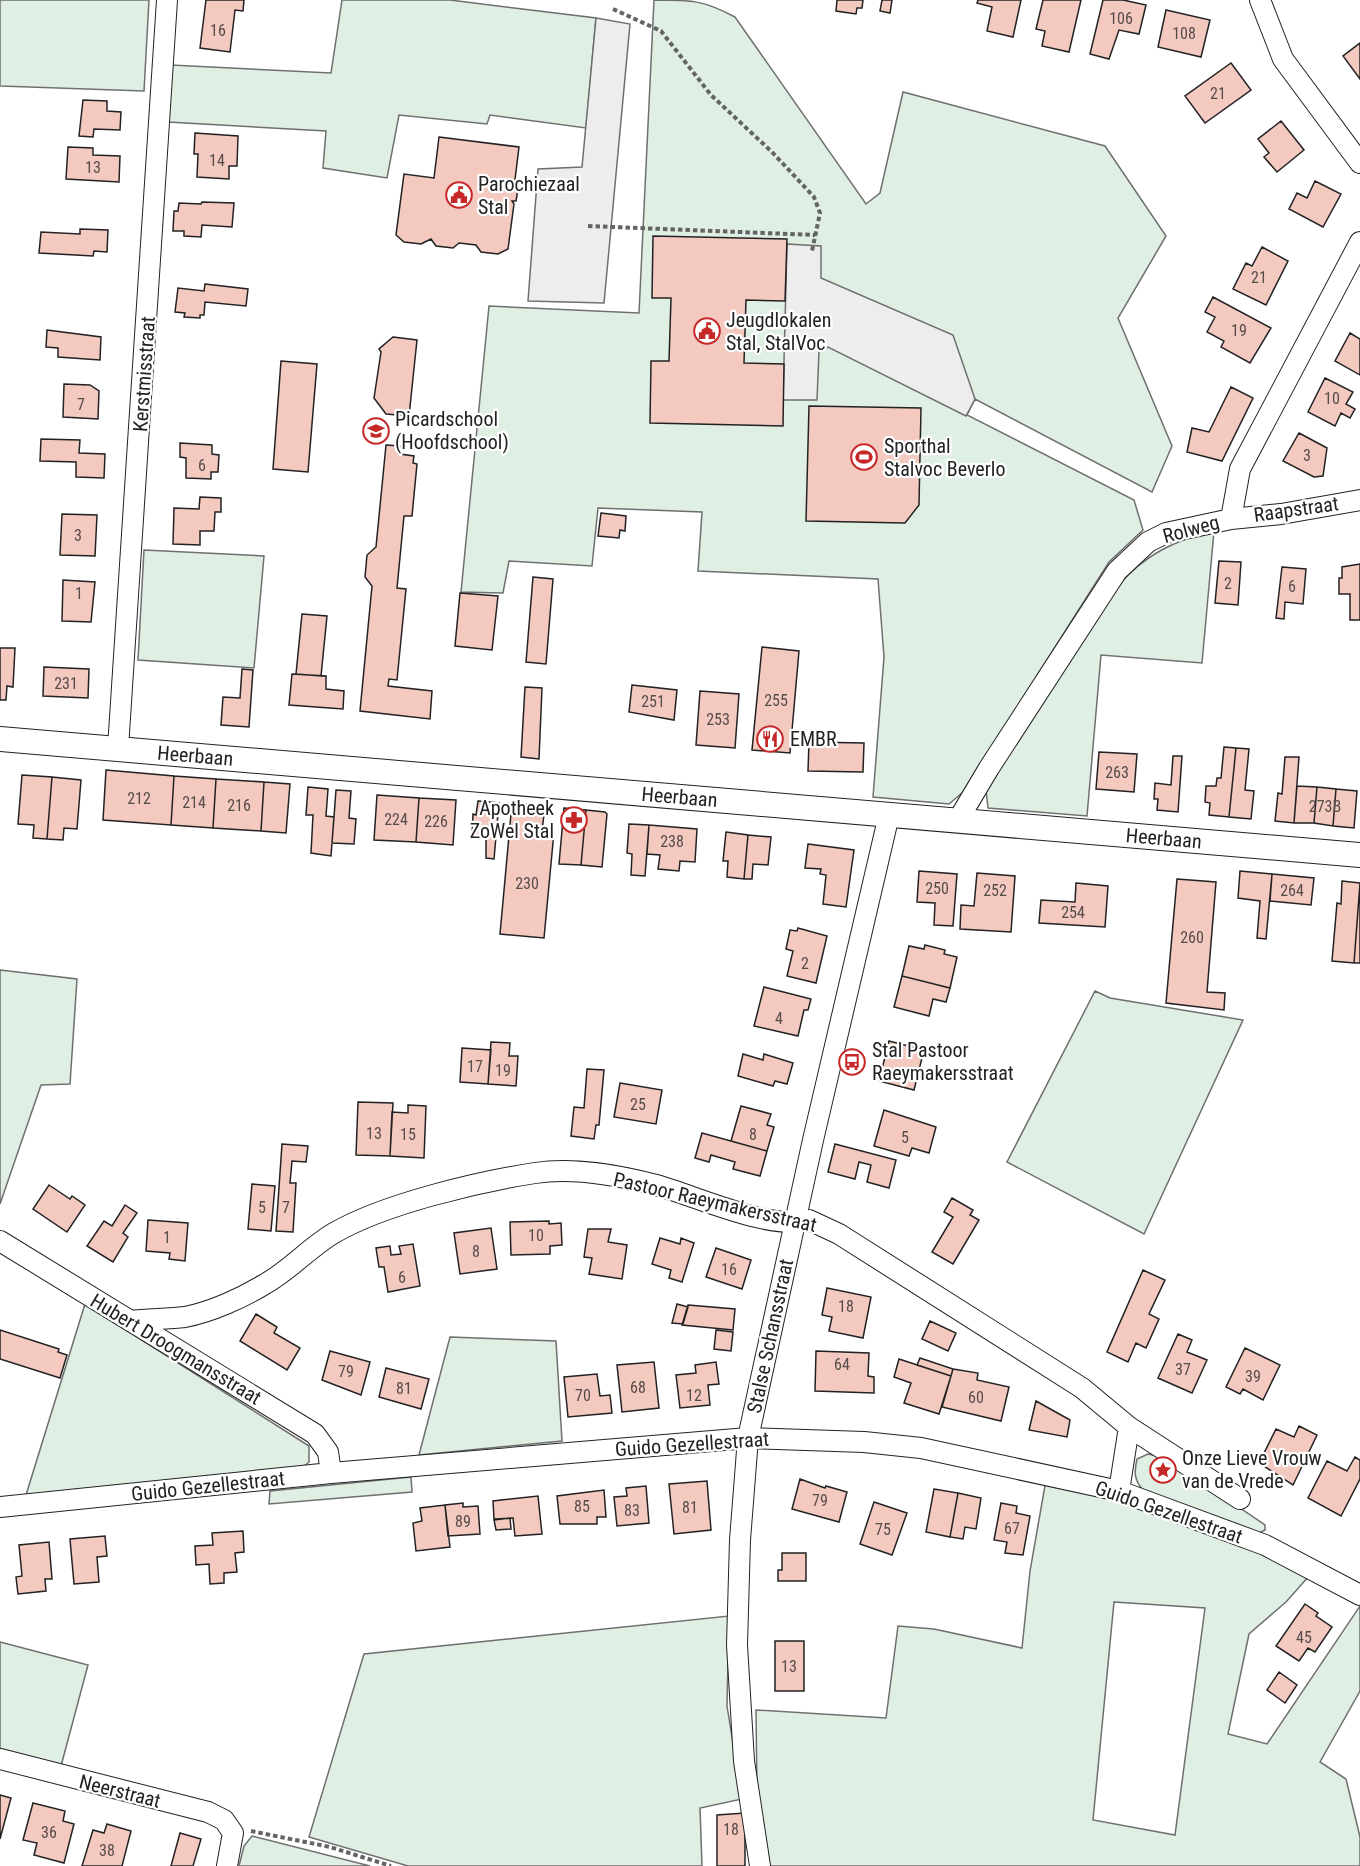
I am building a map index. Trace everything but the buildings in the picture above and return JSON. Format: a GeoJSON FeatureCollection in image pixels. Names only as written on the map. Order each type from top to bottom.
{"type":"FeatureCollection","features":[{"type":"Feature","properties":{"kind":"street","name":"Kerstmisstraat"},"geometry":{"type":"LineString","coordinates":[[118,748],[167,0]]}},
{"type":"Feature","properties":{"kind":"street"},"geometry":{"type":"LineString","coordinates":[[1260,0],[1283,59],[1360,163]]}},
{"type":"Feature","properties":{"kind":"street","name":"Rolweg"},"geometry":{"type":"LineString","coordinates":[[958,820],[1007,738],[1117,571],[1140,548],[1166,532],[1231,519],[1240,469],[1360,242]]}},
{"type":"Feature","properties":{"kind":"street","name":"Raapstraat"},"geometry":{"type":"LineString","coordinates":[[1231,519],[1281,514],[1360,500]]}},
{"type":"Feature","properties":{"kind":"street","name":"Heerbaan"},"geometry":{"type":"LineString","coordinates":[[0,739],[1360,855]]}},
{"type":"Feature","properties":{"kind":"street","name":"Stalse Schansstraat"},"geometry":{"type":"LineString","coordinates":[[760,1866],[744,1761],[737,1645],[740,1540],[748,1438],[794,1224],[889,815]]}},
{"type":"Feature","properties":{"kind":"street","name":"Pastoor Raeymakersstraat"},"geometry":{"type":"LineString","coordinates":[[130,1321],[186,1317],[221,1305],[266,1284],[334,1233],[387,1209],[482,1184],[536,1173],[578,1170],[655,1185],[747,1213],[794,1224],[809,1220],[839,1234],[1082,1388],[1130,1427],[1240,1499]]}},
{"type":"Feature","properties":{"kind":"street","name":"Hubert Droogmansstraat"},"geometry":{"type":"LineString","coordinates":[[0,1241],[315,1434],[328,1452],[331,1473]]}},
{"type":"Feature","properties":{"kind":"street"},"geometry":{"type":"LineString","coordinates":[[1119,1491],[1130,1427]]}},
{"type":"Feature","properties":{"kind":"street","name":"Guido Gezellestraat"},"geometry":{"type":"LineString","coordinates":[[0,1507],[331,1473],[748,1438],[864,1442],[921,1449],[1119,1491],[1265,1545],[1360,1595]]}},
{"type":"Feature","properties":{"kind":"street","name":"Neerstraat"},"geometry":{"type":"LineString","coordinates":[[0,1759],[208,1812],[224,1820],[233,1833]]}},
{"type":"Feature","properties":{"kind":"street"},"geometry":{"type":"LineString","coordinates":[[227,1866],[233,1833]]}},
{"type":"Feature","properties":{"kind":"path"},"geometry":{"type":"LineString","coordinates":[[613,9],[661,31],[711,95],[772,152],[814,197],[820,213],[812,251]]}},
{"type":"Feature","properties":{"kind":"path"},"geometry":{"type":"LineString","coordinates":[[588,226],[815,235]]}},
{"type":"Feature","properties":{"kind":"path"},"geometry":{"type":"LineString","coordinates":[[233,1833],[244,1830],[263,1833],[330,1847],[391,1866]]}},
{"type":"Feature","properties":{"kind":"green space"},"geometry":{"type":"Polygon","coordinates":[[[0,0],[149,0],[144,91],[0,86],[0,0]]]}},
{"type":"Feature","properties":{"kind":"green space"},"geometry":{"type":"Polygon","coordinates":[[[342,0],[450,0],[596,18],[586,128],[490,115],[487,124],[399,115],[387,178],[323,168],[326,131],[168,122],[171,65],[331,73],[342,0]]]}},
{"type":"Feature","properties":{"kind":"green space"},"geometry":{"type":"Polygon","coordinates":[[[654,0],[697,2],[735,17],[866,204],[880,193],[903,92],[1105,146],[1166,236],[1118,318],[1172,446],[1152,492],[975,399],[967,415],[1134,500],[1143,530],[1109,562],[963,792],[949,804],[873,797],[884,657],[878,579],[698,571],[702,512],[598,508],[592,566],[509,561],[503,593],[461,592],[489,306],[639,313],[654,0]]]}},
{"type":"Feature","properties":{"kind":"green space"},"geometry":{"type":"Polygon","coordinates":[[[1214,531],[1202,663],[1101,655],[1087,816],[988,808],[986,790],[1118,586],[1138,566],[1161,550],[1186,539],[1214,531]]]}},
{"type":"Feature","properties":{"kind":"green space"},"geometry":{"type":"Polygon","coordinates":[[[144,550],[264,556],[254,668],[138,660],[144,550]]]}},
{"type":"Feature","properties":{"kind":"green space"},"geometry":{"type":"Polygon","coordinates":[[[0,970],[77,979],[70,1084],[41,1085],[0,1204],[0,970]]]}},
{"type":"Feature","properties":{"kind":"green space"},"geometry":{"type":"Polygon","coordinates":[[[1095,991],[1110,998],[1243,1020],[1144,1234],[1007,1162],[1095,991]]]}},
{"type":"Feature","properties":{"kind":"green space"},"geometry":{"type":"Polygon","coordinates":[[[85,1304],[309,1446],[309,1462],[301,1469],[26,1495],[85,1304]]]}},
{"type":"Feature","properties":{"kind":"green space"},"geometry":{"type":"Polygon","coordinates":[[[450,1337],[556,1341],[562,1441],[419,1455],[450,1337]]]}},
{"type":"Feature","properties":{"kind":"green space"},"geometry":{"type":"Polygon","coordinates":[[[1148,1454],[1166,1458],[1265,1525],[1265,1530],[1259,1533],[1143,1490],[1136,1479],[1135,1468],[1137,1459],[1148,1454]]]}},
{"type":"Feature","properties":{"kind":"green space"},"geometry":{"type":"Polygon","coordinates":[[[411,1477],[412,1492],[269,1504],[270,1491],[411,1477]]]}},
{"type":"Feature","properties":{"kind":"green space"},"geometry":{"type":"Polygon","coordinates":[[[1046,1480],[1113,1499],[1213,1533],[1309,1576],[1286,1602],[1249,1634],[1228,1734],[1267,1744],[1360,1606],[1360,1691],[1320,1762],[1346,1779],[1360,1837],[1360,1866],[767,1866],[757,1791],[756,1710],[886,1718],[898,1626],[934,1629],[1022,1648],[1030,1571],[1046,1480]],[[1114,1602],[1093,1820],[1175,1835],[1205,1608],[1114,1602]]]}},
{"type":"Feature","properties":{"kind":"green space"},"geometry":{"type":"Polygon","coordinates":[[[729,1616],[727,1706],[742,1799],[700,1808],[702,1866],[408,1866],[309,1837],[364,1654],[729,1616]]]}},
{"type":"Feature","properties":{"kind":"green space"},"geometry":{"type":"Polygon","coordinates":[[[0,1642],[88,1665],[61,1766],[0,1749],[0,1642]]]}},
{"type":"Feature","properties":{"kind":"green space"},"geometry":{"type":"Polygon","coordinates":[[[252,1836],[370,1866],[239,1866],[244,1846],[252,1836]]]}},
{"type":"Feature","properties":{"kind":"shaded area"},"geometry":{"type":"Polygon","coordinates":[[[596,18],[630,24],[604,303],[528,301],[538,169],[582,167],[596,18]]]}},
{"type":"Feature","properties":{"kind":"shaded area","name":"Jeugdlokalen Stal, StalVoc"},"geometry":{"type":"Polygon","coordinates":[[[787,244],[821,246],[821,278],[953,335],[975,399],[966,416],[828,347],[819,352],[817,400],[783,400],[787,244]]]}},
{"type":"Feature","properties":{"kind":"place","name":"Parochiezaal Stal"},"geometry":{"type":"Point","coordinates":[459,195]}},
{"type":"Feature","properties":{"kind":"place","name":"Jeugdlokalen Stal, StalVoc"},"geometry":{"type":"Point","coordinates":[707,331]}},
{"type":"Feature","properties":{"kind":"place","name":"Picardschool (Hoofdschool)"},"geometry":{"type":"Point","coordinates":[376,431]}},
{"type":"Feature","properties":{"kind":"place","name":"Sporthal Stalvoc Beverlo"},"geometry":{"type":"Point","coordinates":[864,457]}},
{"type":"Feature","properties":{"kind":"place","name":"EMBR"},"geometry":{"type":"Point","coordinates":[770,739]}},
{"type":"Feature","properties":{"kind":"place","name":"Apotheek ZoWel Stal"},"geometry":{"type":"Point","coordinates":[574,820]}},
{"type":"Feature","properties":{"kind":"place","name":"Stal Pastoor Raeymakersstraat"},"geometry":{"type":"Point","coordinates":[852,1062]}},
{"type":"Feature","properties":{"kind":"place","name":"Onze Lieve Vrouw van de Vrede"},"geometry":{"type":"Point","coordinates":[1163,1470]}}]}
